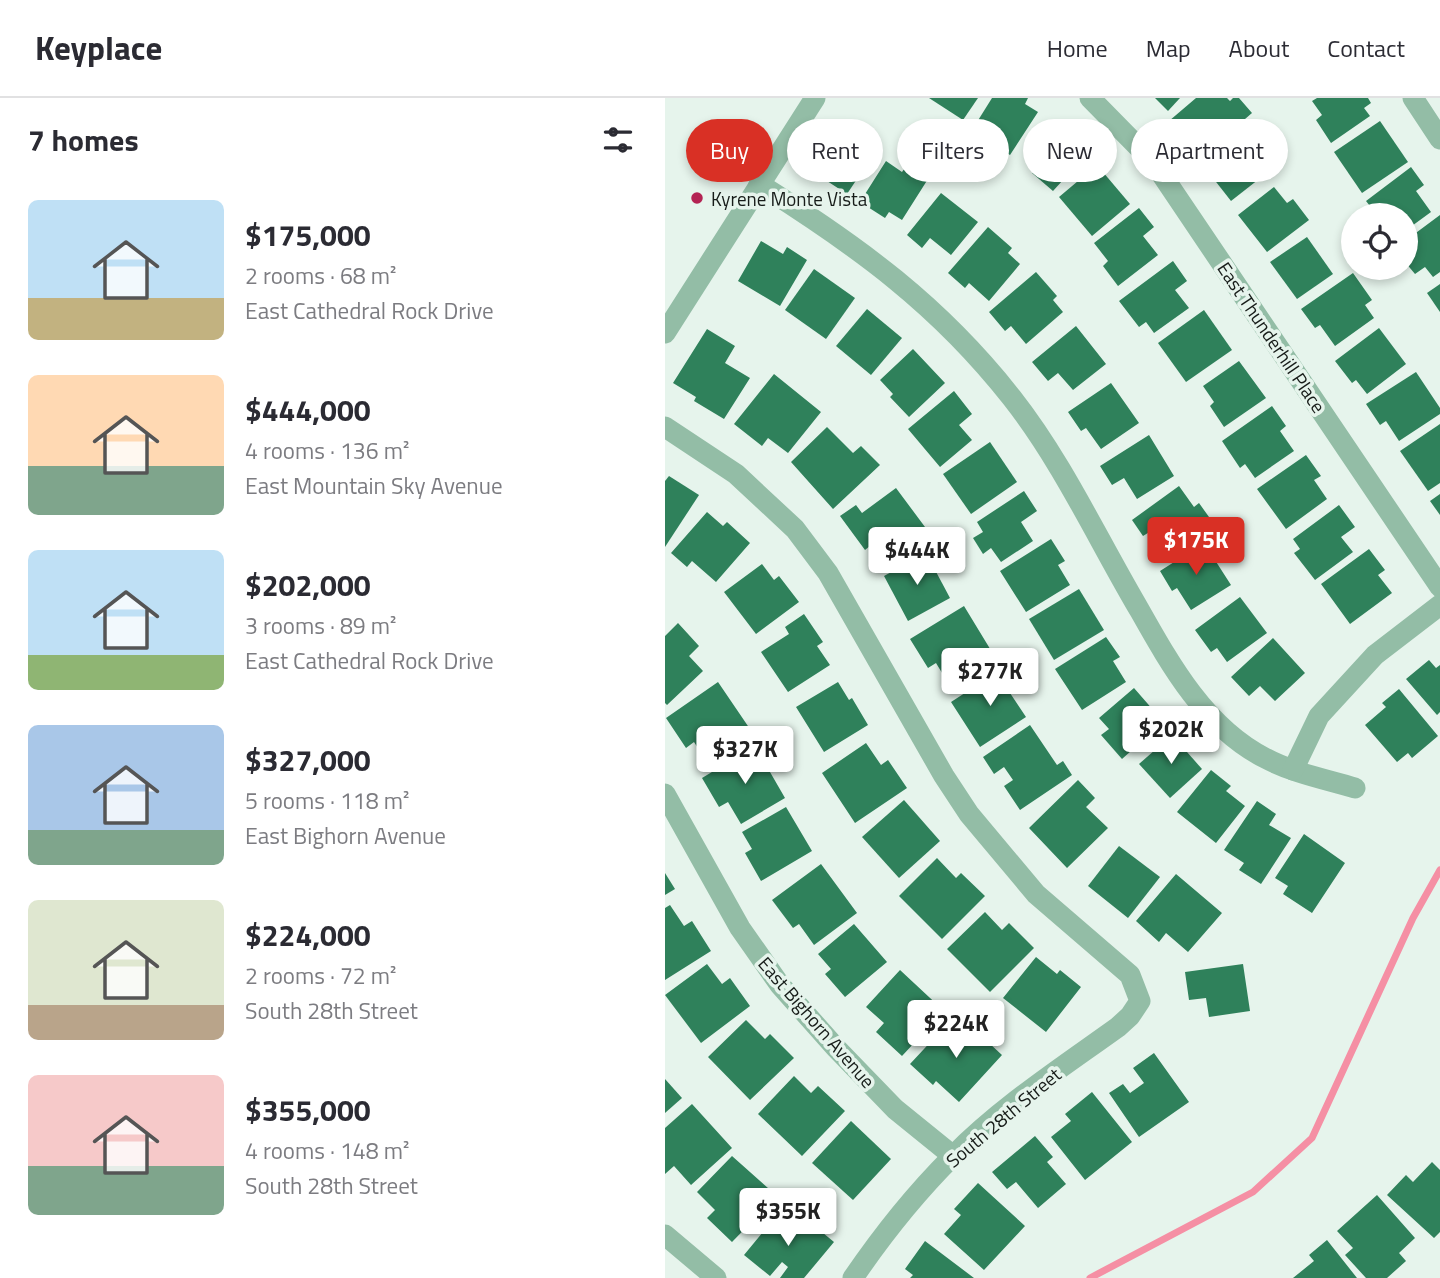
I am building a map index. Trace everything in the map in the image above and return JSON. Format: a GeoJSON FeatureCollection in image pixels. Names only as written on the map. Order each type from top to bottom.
{"type":"FeatureCollection","features":[{"type":"Feature","properties":{"kind":"street"},"geometry":{"type":"LineString","coordinates":[[665,333],[815,98]]}},
{"type":"Feature","properties":{"kind":"street","name":"East Thunderhill Place"},"geometry":{"type":"LineString","coordinates":[[1090,98],[1154,163],[1440,587]]}},
{"type":"Feature","properties":{"kind":"street"},"geometry":{"type":"LineString","coordinates":[[1413,98],[1440,139]]}},
{"type":"Feature","properties":{"kind":"street"},"geometry":{"type":"LineString","coordinates":[[759,184],[875,261],[903,283],[974,352],[1035,429],[1158,643],[1190,692],[1226,730],[1263,758],[1293,770],[1355,788]]}},
{"type":"Feature","properties":{"kind":"street","name":"South 28th Street"},"geometry":{"type":"LineString","coordinates":[[665,427],[736,474],[795,529],[828,573],[944,776],[969,814],[1036,894],[1130,975],[1140,1001],[1118,1027],[1018,1101],[953,1156],[899,1214],[853,1278]]}},
{"type":"Feature","properties":{"kind":"street"},"geometry":{"type":"LineString","coordinates":[[1293,770],[1319,716],[1375,654],[1440,606]]}},
{"type":"Feature","properties":{"kind":"street","name":"East Bighorn Avenue"},"geometry":{"type":"LineString","coordinates":[[665,794],[740,928],[780,985],[894,1109],[953,1156]]}},
{"type":"Feature","properties":{"kind":"street"},"geometry":{"type":"LineString","coordinates":[[665,1235],[716,1278]]}},
{"type":"Feature","properties":{"kind":"building"},"geometry":{"type":"Polygon","coordinates":[[[929,98],[978,98],[961,119],[929,98]]]}},
{"type":"Feature","properties":{"kind":"building"},"geometry":{"type":"Polygon","coordinates":[[[992,98],[1028,98],[1025,104],[1038,112],[1033,119],[1023,119],[1023,135],[1010,155],[1009,119],[979,119],[992,98]]]}},
{"type":"Feature","properties":{"kind":"building"},"geometry":{"type":"Polygon","coordinates":[[[1155,98],[1180,98],[1168,111],[1155,98]]]}},
{"type":"Feature","properties":{"kind":"building"},"geometry":{"type":"Polygon","coordinates":[[[1196,98],[1227,98],[1230,101],[1239,98],[1252,113],[1245,119],[1171,119],[1196,98]]]}},
{"type":"Feature","properties":{"kind":"building"},"geometry":{"type":"Polygon","coordinates":[[[1317,98],[1368,98],[1371,103],[1364,108],[1370,116],[1331,143],[1316,120],[1322,115],[1312,101],[1317,98]]]}},
{"type":"Feature","properties":{"kind":"building"},"geometry":{"type":"Polygon","coordinates":[[[1380,121],[1408,162],[1362,193],[1334,152],[1380,121]]]}},
{"type":"Feature","properties":{"kind":"building"},"geometry":{"type":"Polygon","coordinates":[[[886,161],[897,169],[897,182],[926,182],[902,220],[889,212],[885,218],[860,202],[873,182],[883,182],[883,166],[886,161]]]}},
{"type":"Feature","properties":{"kind":"building"},"geometry":{"type":"Polygon","coordinates":[[[1411,167],[1424,185],[1416,191],[1431,212],[1418,222],[1418,203],[1366,201],[1411,167]]]}},
{"type":"Feature","properties":{"kind":"building"},"geometry":{"type":"Polygon","coordinates":[[[829,182],[855,182],[847,194],[829,182]]]}},
{"type":"Feature","properties":{"kind":"building"},"geometry":{"type":"Polygon","coordinates":[[[1042,182],[1061,182],[1053,191],[1042,182]]]}},
{"type":"Feature","properties":{"kind":"building"},"geometry":{"type":"Polygon","coordinates":[[[1077,182],[1111,182],[1130,204],[1092,236],[1059,197],[1077,182]]]}},
{"type":"Feature","properties":{"kind":"building"},"geometry":{"type":"Polygon","coordinates":[[[1216,182],[1255,182],[1231,201],[1216,182]]]}},
{"type":"Feature","properties":{"kind":"building"},"geometry":{"type":"Polygon","coordinates":[[[1274,187],[1287,203],[1293,199],[1309,220],[1267,252],[1238,215],[1274,187]]]}},
{"type":"Feature","properties":{"kind":"building"},"geometry":{"type":"Polygon","coordinates":[[[941,193],[978,222],[951,255],[930,238],[922,248],[907,235],[941,193]]]}},
{"type":"Feature","properties":{"kind":"building"},"geometry":{"type":"Polygon","coordinates":[[[1139,208],[1154,227],[1143,236],[1158,255],[1118,286],[1103,266],[1108,261],[1094,243],[1139,208]]]}},
{"type":"Feature","properties":{"kind":"building"},"geometry":{"type":"Polygon","coordinates":[[[1440,215],[1440,272],[1433,277],[1425,267],[1418,272],[1418,231],[1440,215]]]}},
{"type":"Feature","properties":{"kind":"building"},"geometry":{"type":"Polygon","coordinates":[[[988,227],[1012,248],[1008,253],[1020,264],[989,301],[969,283],[965,288],[948,273],[988,227]]]}},
{"type":"Feature","properties":{"kind":"building"},"geometry":{"type":"Polygon","coordinates":[[[1307,237],[1333,274],[1297,299],[1270,262],[1307,237]]]}},
{"type":"Feature","properties":{"kind":"building"},"geometry":{"type":"Polygon","coordinates":[[[761,241],[783,254],[787,247],[807,260],[780,306],[738,281],[761,241]]]}},
{"type":"Feature","properties":{"kind":"building"},"geometry":{"type":"Polygon","coordinates":[[[1173,261],[1187,281],[1175,290],[1189,308],[1154,333],[1146,322],[1139,327],[1119,301],[1173,261]]]}},
{"type":"Feature","properties":{"kind":"building"},"geometry":{"type":"Polygon","coordinates":[[[814,269],[855,298],[826,339],[785,310],[814,269]]]}},
{"type":"Feature","properties":{"kind":"building"},"geometry":{"type":"Polygon","coordinates":[[[1036,272],[1057,296],[1053,300],[1063,312],[1026,344],[1011,326],[1005,331],[989,312],[1036,272]]]}},
{"type":"Feature","properties":{"kind":"building"},"geometry":{"type":"Polygon","coordinates":[[[1343,280],[1358,280],[1372,300],[1365,305],[1374,318],[1335,346],[1320,325],[1315,328],[1301,309],[1343,280]]]}},
{"type":"Feature","properties":{"kind":"building"},"geometry":{"type":"Polygon","coordinates":[[[1440,284],[1440,312],[1427,293],[1440,284]]]}},
{"type":"Feature","properties":{"kind":"building"},"geometry":{"type":"Polygon","coordinates":[[[867,309],[902,338],[871,375],[836,346],[867,309]]]}},
{"type":"Feature","properties":{"kind":"building"},"geometry":{"type":"Polygon","coordinates":[[[1204,310],[1232,350],[1186,382],[1158,343],[1204,310]]]}},
{"type":"Feature","properties":{"kind":"building"},"geometry":{"type":"Polygon","coordinates":[[[1076,326],[1106,364],[1073,390],[1058,373],[1048,381],[1032,362],[1076,326]]]}},
{"type":"Feature","properties":{"kind":"building"},"geometry":{"type":"Polygon","coordinates":[[[1379,328],[1406,364],[1367,394],[1356,380],[1352,383],[1335,361],[1379,328]]]}},
{"type":"Feature","properties":{"kind":"building"},"geometry":{"type":"Polygon","coordinates":[[[707,329],[735,346],[725,363],[750,378],[724,419],[694,401],[696,397],[673,383],[707,329]]]}},
{"type":"Feature","properties":{"kind":"building"},"geometry":{"type":"Polygon","coordinates":[[[913,349],[945,383],[909,417],[890,397],[893,394],[880,380],[913,349]]]}},
{"type":"Feature","properties":{"kind":"building"},"geometry":{"type":"Polygon","coordinates":[[[1239,361],[1266,398],[1224,427],[1210,406],[1214,402],[1203,386],[1239,361]]]}},
{"type":"Feature","properties":{"kind":"building"},"geometry":{"type":"Polygon","coordinates":[[[1416,372],[1440,408],[1440,414],[1399,441],[1386,421],[1380,425],[1366,404],[1416,372]]]}},
{"type":"Feature","properties":{"kind":"building"},"geometry":{"type":"Polygon","coordinates":[[[774,374],[821,412],[788,453],[768,438],[762,446],[734,424],[774,374]]]}},
{"type":"Feature","properties":{"kind":"building"},"geometry":{"type":"Polygon","coordinates":[[[1111,383],[1139,423],[1101,449],[1086,428],[1081,431],[1068,412],[1111,383]]]}},
{"type":"Feature","properties":{"kind":"building"},"geometry":{"type":"Polygon","coordinates":[[[954,391],[972,414],[959,425],[972,440],[940,467],[908,429],[954,391]]]}},
{"type":"Feature","properties":{"kind":"building"},"geometry":{"type":"Polygon","coordinates":[[[1272,406],[1286,426],[1280,431],[1294,451],[1255,478],[1245,464],[1240,468],[1222,441],[1272,406]]]}},
{"type":"Feature","properties":{"kind":"building"},"geometry":{"type":"Polygon","coordinates":[[[1440,424],[1440,483],[1428,491],[1400,451],[1440,424]]]}},
{"type":"Feature","properties":{"kind":"building"},"geometry":{"type":"Polygon","coordinates":[[[827,427],[853,453],[861,446],[880,465],[833,509],[791,462],[827,427]]]}},
{"type":"Feature","properties":{"kind":"building"},"geometry":{"type":"Polygon","coordinates":[[[1149,435],[1174,476],[1137,499],[1124,478],[1112,485],[1100,466],[1149,435]]]}},
{"type":"Feature","properties":{"kind":"building"},"geometry":{"type":"Polygon","coordinates":[[[990,442],[1017,482],[971,514],[943,474],[990,442]]]}},
{"type":"Feature","properties":{"kind":"building"},"geometry":{"type":"Polygon","coordinates":[[[1306,455],[1321,476],[1314,480],[1327,499],[1286,529],[1257,489],[1306,455]]]}},
{"type":"Feature","properties":{"kind":"building"},"geometry":{"type":"Polygon","coordinates":[[[669,476],[699,495],[665,547],[665,481],[669,476]]]}},
{"type":"Feature","properties":{"kind":"building"},"geometry":{"type":"Polygon","coordinates":[[[1179,486],[1194,507],[1199,503],[1214,524],[1169,555],[1151,531],[1143,536],[1132,520],[1179,486]]]}},
{"type":"Feature","properties":{"kind":"building"},"geometry":{"type":"Polygon","coordinates":[[[896,488],[925,527],[887,555],[876,541],[865,550],[840,516],[856,505],[862,513],[896,488]]]}},
{"type":"Feature","properties":{"kind":"building"},"geometry":{"type":"Polygon","coordinates":[[[1024,491],[1037,511],[1021,522],[1033,541],[1001,562],[991,548],[983,554],[973,538],[983,532],[977,522],[1024,491]]]}},
{"type":"Feature","properties":{"kind":"building"},"geometry":{"type":"Polygon","coordinates":[[[1440,494],[1440,515],[1430,501],[1440,494]]]}},
{"type":"Feature","properties":{"kind":"building"},"geometry":{"type":"Polygon","coordinates":[[[1339,505],[1355,527],[1341,537],[1353,552],[1315,580],[1294,553],[1300,549],[1293,539],[1339,505]]]}},
{"type":"Feature","properties":{"kind":"building"},"geometry":{"type":"Polygon","coordinates":[[[707,512],[723,526],[727,522],[750,543],[716,582],[692,561],[687,567],[671,553],[707,512]]]}},
{"type":"Feature","properties":{"kind":"building"},"geometry":{"type":"Polygon","coordinates":[[[1051,539],[1065,561],[1058,565],[1070,585],[1026,612],[1000,571],[1051,539]]]}},
{"type":"Feature","properties":{"kind":"building"},"geometry":{"type":"Polygon","coordinates":[[[1204,543],[1231,585],[1191,610],[1177,588],[1172,591],[1160,571],[1204,543]]]}},
{"type":"Feature","properties":{"kind":"building"},"geometry":{"type":"Polygon","coordinates":[[[1369,549],[1385,570],[1378,575],[1392,593],[1350,624],[1321,584],[1369,549]]]}},
{"type":"Feature","properties":{"kind":"building"},"geometry":{"type":"Polygon","coordinates":[[[926,553],[950,598],[908,621],[884,576],[926,553]]]}},
{"type":"Feature","properties":{"kind":"building"},"geometry":{"type":"Polygon","coordinates":[[[762,564],[774,580],[779,576],[799,602],[756,634],[724,592],[762,564]]]}},
{"type":"Feature","properties":{"kind":"building"},"geometry":{"type":"Polygon","coordinates":[[[1079,589],[1104,630],[1054,660],[1029,619],[1079,589]]]}},
{"type":"Feature","properties":{"kind":"building"},"geometry":{"type":"Polygon","coordinates":[[[1240,597],[1267,633],[1227,662],[1217,648],[1211,652],[1195,630],[1240,597]]]}},
{"type":"Feature","properties":{"kind":"building"},"geometry":{"type":"Polygon","coordinates":[[[964,606],[995,657],[950,686],[936,663],[928,668],[910,639],[964,606]]]}},
{"type":"Feature","properties":{"kind":"building"},"geometry":{"type":"Polygon","coordinates":[[[804,614],[823,642],[817,646],[830,665],[788,692],[761,652],[789,634],[785,627],[804,614]]]}},
{"type":"Feature","properties":{"kind":"building"},"geometry":{"type":"Polygon","coordinates":[[[678,623],[699,646],[689,656],[703,671],[667,705],[665,636],[678,623]]]}},
{"type":"Feature","properties":{"kind":"building"},"geometry":{"type":"Polygon","coordinates":[[[1106,637],[1120,657],[1113,661],[1126,682],[1082,710],[1055,669],[1106,637]]]}},
{"type":"Feature","properties":{"kind":"building"},"geometry":{"type":"Polygon","coordinates":[[[1273,638],[1305,673],[1275,701],[1260,686],[1249,696],[1231,677],[1273,638]]]}},
{"type":"Feature","properties":{"kind":"building"},"geometry":{"type":"Polygon","coordinates":[[[1429,660],[1436,668],[1440,665],[1440,712],[1437,715],[1406,679],[1429,660]]]}},
{"type":"Feature","properties":{"kind":"building"},"geometry":{"type":"Polygon","coordinates":[[[1005,667],[1017,684],[1008,690],[1026,717],[980,747],[951,702],[1005,667]]]}},
{"type":"Feature","properties":{"kind":"building"},"geometry":{"type":"Polygon","coordinates":[[[718,682],[752,732],[707,762],[694,742],[686,748],[666,718],[718,682]]]}},
{"type":"Feature","properties":{"kind":"building"},"geometry":{"type":"Polygon","coordinates":[[[838,682],[849,700],[852,698],[868,725],[824,752],[796,707],[838,682]]]}},
{"type":"Feature","properties":{"kind":"building"},"geometry":{"type":"Polygon","coordinates":[[[1134,688],[1154,711],[1149,716],[1158,727],[1122,759],[1101,735],[1109,729],[1099,718],[1134,688]]]}},
{"type":"Feature","properties":{"kind":"building"},"geometry":{"type":"Polygon","coordinates":[[[1399,689],[1438,736],[1412,758],[1408,753],[1397,762],[1365,725],[1386,707],[1382,703],[1399,689]]]}},
{"type":"Feature","properties":{"kind":"building"},"geometry":{"type":"Polygon","coordinates":[[[1030,725],[1057,765],[1063,761],[1072,775],[1020,810],[1004,786],[1013,780],[1004,767],[994,774],[983,757],[1030,725]]]}},
{"type":"Feature","properties":{"kind":"building"},"geometry":{"type":"Polygon","coordinates":[[[1172,735],[1202,769],[1170,798],[1139,764],[1172,735]]]}},
{"type":"Feature","properties":{"kind":"building"},"geometry":{"type":"Polygon","coordinates":[[[866,743],[881,765],[888,760],[907,788],[855,823],[822,773],[866,743]]]}},
{"type":"Feature","properties":{"kind":"building"},"geometry":{"type":"Polygon","coordinates":[[[755,746],[785,798],[741,824],[728,802],[719,807],[702,778],[755,746]]]}},
{"type":"Feature","properties":{"kind":"building"},"geometry":{"type":"Polygon","coordinates":[[[1211,770],[1231,786],[1226,791],[1245,806],[1216,843],[1177,812],[1211,770]]]}},
{"type":"Feature","properties":{"kind":"building"},"geometry":{"type":"Polygon","coordinates":[[[1078,780],[1095,798],[1086,807],[1108,828],[1067,868],[1029,828],[1078,780]]]}},
{"type":"Feature","properties":{"kind":"building"},"geometry":{"type":"Polygon","coordinates":[[[904,800],[940,841],[899,878],[862,837],[904,800]]]}},
{"type":"Feature","properties":{"kind":"building"},"geometry":{"type":"Polygon","coordinates":[[[1257,801],[1276,814],[1269,825],[1291,838],[1261,884],[1239,870],[1244,863],[1224,850],[1257,801]]]}},
{"type":"Feature","properties":{"kind":"building"},"geometry":{"type":"Polygon","coordinates":[[[786,807],[812,851],[761,881],[745,853],[752,849],[742,832],[786,807]]]}},
{"type":"Feature","properties":{"kind":"building"},"geometry":{"type":"Polygon","coordinates":[[[1304,834],[1345,863],[1312,913],[1283,894],[1288,886],[1275,878],[1304,834]]]}},
{"type":"Feature","properties":{"kind":"building"},"geometry":{"type":"Polygon","coordinates":[[[1119,846],[1160,877],[1128,918],[1088,886],[1119,846]]]}},
{"type":"Feature","properties":{"kind":"building"},"geometry":{"type":"Polygon","coordinates":[[[937,858],[956,878],[961,873],[985,896],[942,939],[899,896],[937,858]]]}},
{"type":"Feature","properties":{"kind":"building"},"geometry":{"type":"Polygon","coordinates":[[[821,864],[857,913],[814,945],[799,924],[793,928],[772,900],[821,864]]]}},
{"type":"Feature","properties":{"kind":"building"},"geometry":{"type":"Polygon","coordinates":[[[665,873],[675,889],[665,895],[665,873]]]}},
{"type":"Feature","properties":{"kind":"building"},"geometry":{"type":"Polygon","coordinates":[[[1176,874],[1222,913],[1188,952],[1166,933],[1159,942],[1136,921],[1176,874]]]}},
{"type":"Feature","properties":{"kind":"building"},"geometry":{"type":"Polygon","coordinates":[[[670,905],[684,926],[692,921],[711,951],[665,980],[665,908],[670,905]]]}},
{"type":"Feature","properties":{"kind":"building"},"geometry":{"type":"Polygon","coordinates":[[[985,912],[1002,930],[1009,923],[1034,948],[990,992],[947,949],[985,912]]]}},
{"type":"Feature","properties":{"kind":"building"},"geometry":{"type":"Polygon","coordinates":[[[854,924],[887,962],[845,997],[825,974],[831,969],[818,954],[854,924]]]}},
{"type":"Feature","properties":{"kind":"building"},"geometry":{"type":"Polygon","coordinates":[[[1036,957],[1057,974],[1060,970],[1081,987],[1046,1032],[1003,998],[1036,957]]]}},
{"type":"Feature","properties":{"kind":"building"},"geometry":{"type":"Polygon","coordinates":[[[707,964],[722,984],[730,978],[750,1006],[701,1043],[665,995],[707,964]]]}},
{"type":"Feature","properties":{"kind":"building"},"geometry":{"type":"Polygon","coordinates":[[[1243,964],[1250,1011],[1209,1017],[1206,998],[1189,1000],[1185,972],[1243,964]]]}},
{"type":"Feature","properties":{"kind":"building"},"geometry":{"type":"Polygon","coordinates":[[[900,970],[944,1011],[902,1056],[876,1032],[884,1023],[866,1007],[900,970]]]}},
{"type":"Feature","properties":{"kind":"building"},"geometry":{"type":"Polygon","coordinates":[[[746,1020],[765,1039],[770,1034],[794,1058],[750,1100],[708,1057],[746,1020]]]}},
{"type":"Feature","properties":{"kind":"building"},"geometry":{"type":"Polygon","coordinates":[[[951,1020],[970,1037],[976,1031],[1002,1055],[959,1102],[936,1081],[933,1085],[910,1064],[951,1020]]]}},
{"type":"Feature","properties":{"kind":"building"},"geometry":{"type":"Polygon","coordinates":[[[1154,1053],[1189,1102],[1139,1137],[1109,1093],[1123,1084],[1130,1093],[1144,1083],[1133,1068],[1154,1053]]]}},
{"type":"Feature","properties":{"kind":"building"},"geometry":{"type":"Polygon","coordinates":[[[794,1076],[811,1093],[818,1086],[845,1111],[802,1156],[758,1114],[794,1076]]]}},
{"type":"Feature","properties":{"kind":"building"},"geometry":{"type":"Polygon","coordinates":[[[665,1079],[682,1098],[665,1113],[665,1079]]]}},
{"type":"Feature","properties":{"kind":"building"},"geometry":{"type":"Polygon","coordinates":[[[1092,1092],[1132,1142],[1085,1180],[1051,1137],[1071,1121],[1065,1114],[1092,1092]]]}},
{"type":"Feature","properties":{"kind":"building"},"geometry":{"type":"Polygon","coordinates":[[[692,1104],[732,1148],[691,1185],[674,1166],[665,1174],[665,1128],[692,1104]]]}},
{"type":"Feature","properties":{"kind":"building"},"geometry":{"type":"Polygon","coordinates":[[[851,1121],[891,1159],[853,1200],[812,1163],[851,1121]]]}},
{"type":"Feature","properties":{"kind":"building"},"geometry":{"type":"Polygon","coordinates":[[[1035,1136],[1053,1157],[1047,1162],[1066,1184],[1038,1208],[1016,1182],[1007,1189],[992,1172],[1035,1136]]]}},
{"type":"Feature","properties":{"kind":"building"},"geometry":{"type":"Polygon","coordinates":[[[732,1156],[777,1196],[732,1242],[707,1218],[715,1210],[697,1192],[732,1156]]]}},
{"type":"Feature","properties":{"kind":"building"},"geometry":{"type":"Polygon","coordinates":[[[1432,1162],[1440,1170],[1440,1232],[1434,1238],[1387,1195],[1406,1175],[1413,1182],[1432,1162]]]}},
{"type":"Feature","properties":{"kind":"building"},"geometry":{"type":"Polygon","coordinates":[[[978,1183],[1025,1226],[984,1270],[944,1234],[961,1215],[954,1209],[978,1183]]]}},
{"type":"Feature","properties":{"kind":"building"},"geometry":{"type":"Polygon","coordinates":[[[1377,1195],[1415,1238],[1399,1253],[1406,1261],[1387,1278],[1366,1278],[1345,1255],[1353,1248],[1337,1231],[1377,1195]]]}},
{"type":"Feature","properties":{"kind":"building"},"geometry":{"type":"Polygon","coordinates":[[[782,1209],[812,1234],[817,1228],[834,1242],[804,1278],[780,1278],[788,1267],[782,1262],[770,1276],[744,1255],[782,1209]]]}},
{"type":"Feature","properties":{"kind":"building"},"geometry":{"type":"Polygon","coordinates":[[[1327,1240],[1357,1278],[1293,1278],[1314,1261],[1309,1255],[1327,1240]]]}},
{"type":"Feature","properties":{"kind":"building"},"geometry":{"type":"Polygon","coordinates":[[[925,1241],[974,1278],[910,1278],[913,1275],[905,1269],[925,1241]]]}},
{"type":"Feature","properties":{"kind":"waterway"},"geometry":{"type":"LineString","coordinates":[[1090,1278],[1253,1192],[1312,1138],[1413,918],[1440,870]]}},
{"type":"Feature","properties":{"kind":"place","name":"Kyrene Monte Vista"},"geometry":{"type":"Point","coordinates":[697,198]}}]}
